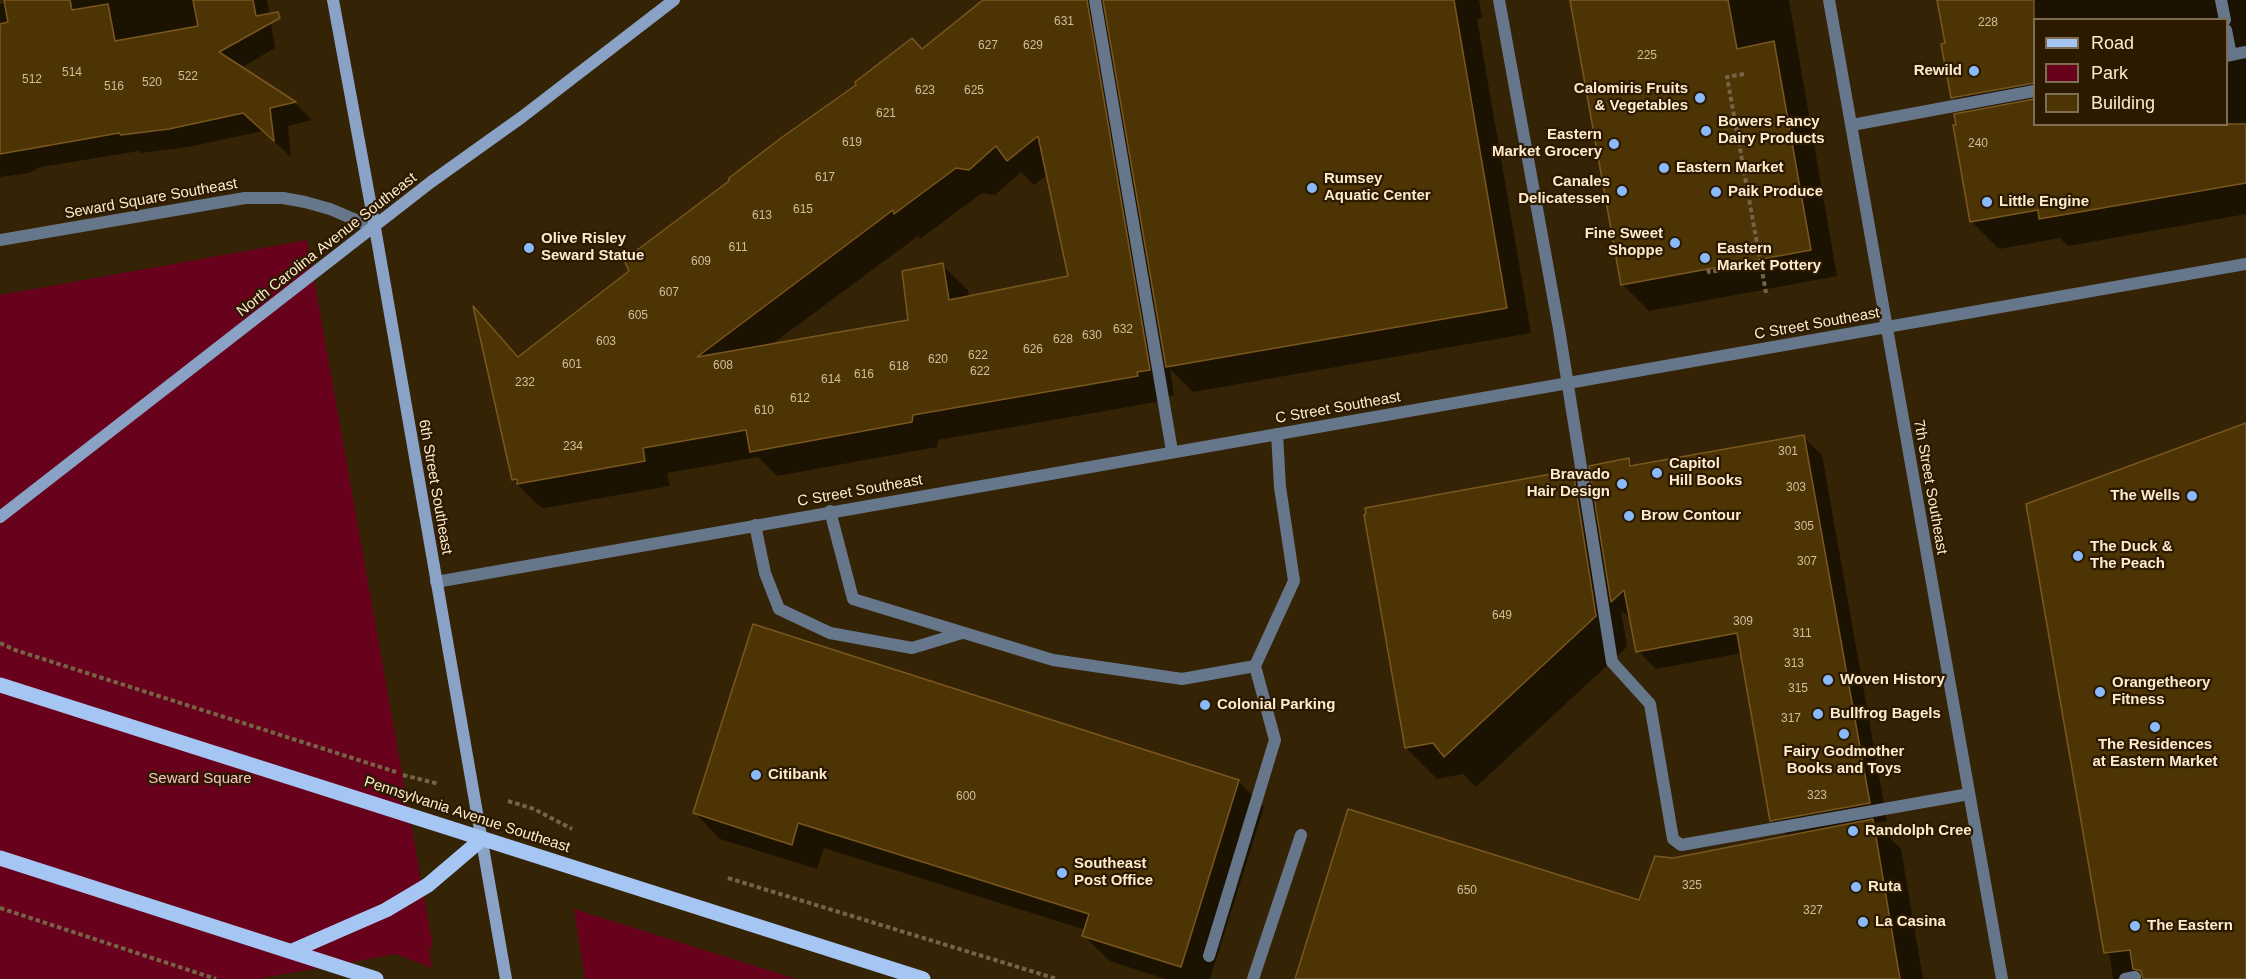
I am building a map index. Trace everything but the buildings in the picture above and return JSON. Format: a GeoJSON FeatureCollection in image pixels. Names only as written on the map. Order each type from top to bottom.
{"type":"FeatureCollection","features":[{"type":"Feature","properties":{"kind":"main road","name":"Pennsylvania Avenue Southeast"},"geometry":{"type":"LineString","coordinates":[[0,685],[923,979]]}},
{"type":"Feature","properties":{"kind":"main road"},"geometry":{"type":"LineString","coordinates":[[292,951],[368,919],[403,900],[428,885],[482,839]]}},
{"type":"Feature","properties":{"kind":"main road"},"geometry":{"type":"LineString","coordinates":[[0,858],[376,979]]}},
{"type":"Feature","properties":{"kind":"street","name":"6th Street Southeast"},"geometry":{"type":"LineString","coordinates":[[333,0],[506,979]]}},
{"type":"Feature","properties":{"kind":"street","name":"North Carolina Avenue Southeast"},"geometry":{"type":"LineString","coordinates":[[0,517],[375,228],[431,182],[522,117],[674,0]]}},
{"type":"Feature","properties":{"kind":"street"},"geometry":{"type":"LineString","coordinates":[[1095,0],[1172,451]]}},
{"type":"Feature","properties":{"kind":"street"},"geometry":{"type":"LineString","coordinates":[[1499,0],[1568,382],[1612,662],[1650,704],[1673,838],[1681,845],[1970,794]]}},
{"type":"Feature","properties":{"kind":"street","name":"7th Street Southeast"},"geometry":{"type":"LineString","coordinates":[[1829,0],[2002,979]]}},
{"type":"Feature","properties":{"kind":"street"},"geometry":{"type":"LineString","coordinates":[[2221,0],[2225,18]]}},
{"type":"Feature","properties":{"kind":"street"},"geometry":{"type":"LineString","coordinates":[[2229,55],[2246,52]]}},
{"type":"Feature","properties":{"kind":"street"},"geometry":{"type":"LineString","coordinates":[[1852,125],[2033,91]]}},
{"type":"Feature","properties":{"kind":"street","name":"Seward Square Southeast"},"geometry":{"type":"LineString","coordinates":[[0,240],[245,198],[283,198],[305,202],[330,209],[375,228]]}},
{"type":"Feature","properties":{"kind":"street","name":"C Street Southeast"},"geometry":{"type":"LineString","coordinates":[[436,582],[2246,264]]}},
{"type":"Feature","properties":{"kind":"street"},"geometry":{"type":"LineString","coordinates":[[1209,956],[1275,740],[1255,666],[1294,581],[1280,487],[1277,434]]}},
{"type":"Feature","properties":{"kind":"street"},"geometry":{"type":"LineString","coordinates":[[830,512],[853,599],[1053,660],[1182,679],[1255,666]]}},
{"type":"Feature","properties":{"kind":"street"},"geometry":{"type":"LineString","coordinates":[[755,525],[765,573],[779,609],[830,633],[912,648],[963,633]]}},
{"type":"Feature","properties":{"kind":"street"},"geometry":{"type":"LineString","coordinates":[[1253,979],[1301,835]]}},
{"type":"Feature","properties":{"kind":"path"},"geometry":{"type":"LineString","coordinates":[[1744,74],[1727,77],[1766,293]]}},
{"type":"Feature","properties":{"kind":"path"},"geometry":{"type":"LineString","coordinates":[[1708,269],[1709,272],[1760,263]]}},
{"type":"Feature","properties":{"kind":"path"},"geometry":{"type":"LineString","coordinates":[[0,643],[15,650],[383,767]]}},
{"type":"Feature","properties":{"kind":"path"},"geometry":{"type":"LineString","coordinates":[[725,877],[1057,979]]}},
{"type":"Feature","properties":{"kind":"path"},"geometry":{"type":"LineString","coordinates":[[0,908],[216,979]]}},
{"type":"Feature","properties":{"kind":"green space","name":"Seward Square"},"geometry":{"type":"Polygon","coordinates":[[[307,240],[433,947],[429,948],[432,968],[396,954],[257,979],[0,979],[0,295],[307,240]]]}},
{"type":"Feature","properties":{"kind":"green space"},"geometry":{"type":"Polygon","coordinates":[[[574,909],[796,979],[585,979],[574,909]]]}},
{"type":"Feature","properties":{"kind":"place","name":"Rewild"},"geometry":{"type":"Point","coordinates":[1974,71]}},
{"type":"Feature","properties":{"kind":"place","name":"Calomiris Fruits & Vegetables"},"geometry":{"type":"Point","coordinates":[1700,98]}},
{"type":"Feature","properties":{"kind":"place","name":"Bowers Fancy Dairy Products"},"geometry":{"type":"Point","coordinates":[1706,131]}},
{"type":"Feature","properties":{"kind":"place","name":"Eastern Market Grocery"},"geometry":{"type":"Point","coordinates":[1614,144]}},
{"type":"Feature","properties":{"kind":"place","name":"Eastern Market"},"geometry":{"type":"Point","coordinates":[1664,168]}},
{"type":"Feature","properties":{"kind":"place","name":"Rumsey Aquatic Center"},"geometry":{"type":"Point","coordinates":[1312,188]}},
{"type":"Feature","properties":{"kind":"place","name":"Canales Delicatessen"},"geometry":{"type":"Point","coordinates":[1622,191]}},
{"type":"Feature","properties":{"kind":"place","name":"Paik Produce"},"geometry":{"type":"Point","coordinates":[1716,192]}},
{"type":"Feature","properties":{"kind":"place","name":"Little Engine"},"geometry":{"type":"Point","coordinates":[1987,202]}},
{"type":"Feature","properties":{"kind":"place","name":"Fine Sweet Shoppe"},"geometry":{"type":"Point","coordinates":[1675,243]}},
{"type":"Feature","properties":{"kind":"place","name":"Olive Risley Seward Statue"},"geometry":{"type":"Point","coordinates":[529,248]}},
{"type":"Feature","properties":{"kind":"place","name":"Eastern Market Pottery"},"geometry":{"type":"Point","coordinates":[1705,258]}},
{"type":"Feature","properties":{"kind":"place","name":"Capitol Hill Books"},"geometry":{"type":"Point","coordinates":[1657,473]}},
{"type":"Feature","properties":{"kind":"place","name":"Bravado Hair Design"},"geometry":{"type":"Point","coordinates":[1622,484]}},
{"type":"Feature","properties":{"kind":"place","name":"The Wells"},"geometry":{"type":"Point","coordinates":[2192,496]}},
{"type":"Feature","properties":{"kind":"place","name":"Brow Contour"},"geometry":{"type":"Point","coordinates":[1629,516]}},
{"type":"Feature","properties":{"kind":"place","name":"The Duck & The Peach"},"geometry":{"type":"Point","coordinates":[2078,556]}},
{"type":"Feature","properties":{"kind":"place","name":"Woven History"},"geometry":{"type":"Point","coordinates":[1828,680]}},
{"type":"Feature","properties":{"kind":"place","name":"Orangetheory Fitness"},"geometry":{"type":"Point","coordinates":[2100,692]}},
{"type":"Feature","properties":{"kind":"place","name":"Colonial Parking"},"geometry":{"type":"Point","coordinates":[1205,705]}},
{"type":"Feature","properties":{"kind":"place","name":"Bullfrog Bagels"},"geometry":{"type":"Point","coordinates":[1818,714]}},
{"type":"Feature","properties":{"kind":"place","name":"The Residences at Eastern Market"},"geometry":{"type":"Point","coordinates":[2155,727]}},
{"type":"Feature","properties":{"kind":"place","name":"Fairy Godmother Books and Toys"},"geometry":{"type":"Point","coordinates":[1844,734]}},
{"type":"Feature","properties":{"kind":"place","name":"Citibank"},"geometry":{"type":"Point","coordinates":[756,775]}},
{"type":"Feature","properties":{"kind":"place","name":"Randolph Cree"},"geometry":{"type":"Point","coordinates":[1853,831]}},
{"type":"Feature","properties":{"kind":"place","name":"Southeast Post Office"},"geometry":{"type":"Point","coordinates":[1062,873]}},
{"type":"Feature","properties":{"kind":"place","name":"Ruta"},"geometry":{"type":"Point","coordinates":[1856,887]}},
{"type":"Feature","properties":{"kind":"place","name":"La Casina"},"geometry":{"type":"Point","coordinates":[1863,922]}},
{"type":"Feature","properties":{"kind":"place","name":"The Eastern"},"geometry":{"type":"Point","coordinates":[2135,926]}}]}
